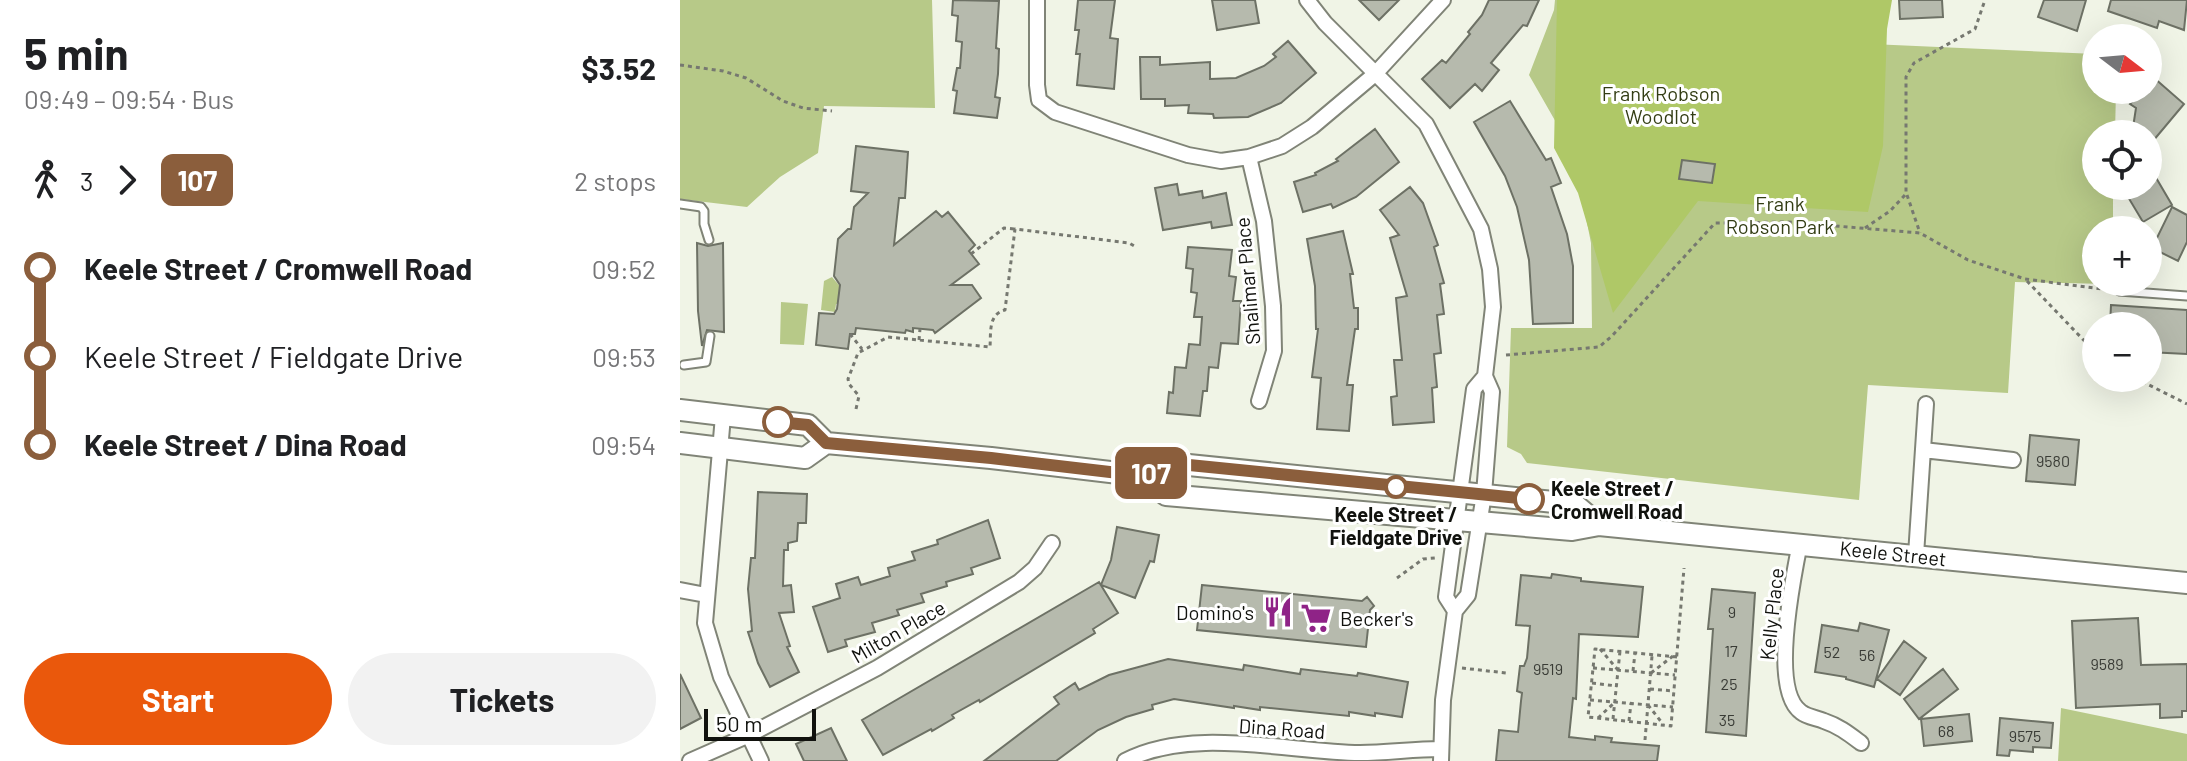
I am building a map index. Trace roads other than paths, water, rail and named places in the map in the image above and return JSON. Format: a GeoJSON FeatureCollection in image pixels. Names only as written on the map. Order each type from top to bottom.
{"type":"FeatureCollection","features":[{"type":"Feature","properties":{"kind":"main road","name":"Keele Street"},"geometry":{"type":"LineString","coordinates":[[680,410],[808,425],[826,443],[1144,476],[1166,495],[1572,530],[1599,525],[2187,583]]}},
{"type":"Feature","properties":{"kind":"main road","name":"Keele Street"},"geometry":{"type":"LineString","coordinates":[[680,443],[805,458],[826,443]]}},
{"type":"Feature","properties":{"kind":"main road","name":"Keele Street"},"geometry":{"type":"LineString","coordinates":[[1144,476],[1169,463],[1363,485],[1459,491],[1574,504],[1599,525]]}},
{"type":"Feature","properties":{"kind":"street"},"geometry":{"type":"LineString","coordinates":[[1037,0],[1039,100],[1055,112],[1188,155],[1221,161],[1249,157],[1282,146],[1312,127],[1375,74],[1443,0]]}},
{"type":"Feature","properties":{"kind":"street"},"geometry":{"type":"LineString","coordinates":[[1307,0],[1325,23],[1426,124],[1481,229],[1490,269],[1493,307],[1485,376],[1492,392],[1484,494],[1468,595],[1455,611],[1447,667],[1441,755]]}},
{"type":"Feature","properties":{"kind":"street","name":"Shalimar Place"},"geometry":{"type":"LineString","coordinates":[[1249,157],[1264,221],[1273,306],[1274,351],[1259,401]]}},
{"type":"Feature","properties":{"kind":"street"},"geometry":{"type":"LineString","coordinates":[[1455,611],[1446,597],[1455,519],[1474,389],[1485,376]]}},
{"type":"Feature","properties":{"kind":"street"},"geometry":{"type":"LineString","coordinates":[[1916,555],[1926,404]]}},
{"type":"Feature","properties":{"kind":"street"},"geometry":{"type":"LineString","coordinates":[[723,416],[705,623],[718,667],[761,761]]}},
{"type":"Feature","properties":{"kind":"street"},"geometry":{"type":"LineString","coordinates":[[1923,450],[2013,460]]}},
{"type":"Feature","properties":{"kind":"street","name":"Milton Place"},"geometry":{"type":"LineString","coordinates":[[690,761],[749,735],[877,668],[1019,582],[1035,568],[1052,543]]}},
{"type":"Feature","properties":{"kind":"street","name":"Kelly Place"},"geometry":{"type":"LineString","coordinates":[[1800,543],[1784,668],[1789,700],[1802,713],[1842,728],[1861,743]]}},
{"type":"Feature","properties":{"kind":"street"},"geometry":{"type":"LineString","coordinates":[[680,590],[706,595]]}},
{"type":"Feature","properties":{"kind":"street","name":"Dina Road"},"geometry":{"type":"LineString","coordinates":[[1125,761],[1170,744],[1441,755]]}},
{"type":"Feature","properties":{"kind":"lane"},"geometry":{"type":"LineString","coordinates":[[680,204],[701,207],[709,240]]}},
{"type":"Feature","properties":{"kind":"lane"},"geometry":{"type":"LineString","coordinates":[[2162,294],[2187,296]]}},
{"type":"Feature","properties":{"kind":"lane"},"geometry":{"type":"LineString","coordinates":[[684,365],[706,362],[710,336]]}},
{"type":"Feature","properties":{"kind":"place","name":"Keele Street / Fieldgate Drive"},"geometry":{"type":"Point","coordinates":[1396,487]}},
{"type":"Feature","properties":{"kind":"place","name":"Keele Street / Cromwell Road"},"geometry":{"type":"Point","coordinates":[1529,499]}},
{"type":"Feature","properties":{"kind":"place","name":"Domino's"},"geometry":{"type":"Point","coordinates":[1278,612]}},
{"type":"Feature","properties":{"kind":"place","name":"Becker's"},"geometry":{"type":"Point","coordinates":[1316,618]}},
{"type":"Feature","properties":{"kind":"park label","name":"Frank Robson Woodlot"},"geometry":{"type":"Point","coordinates":[1661,104]}},
{"type":"Feature","properties":{"kind":"park label","name":"Frank Robson Park"},"geometry":{"type":"Point","coordinates":[1780,214]}}]}
